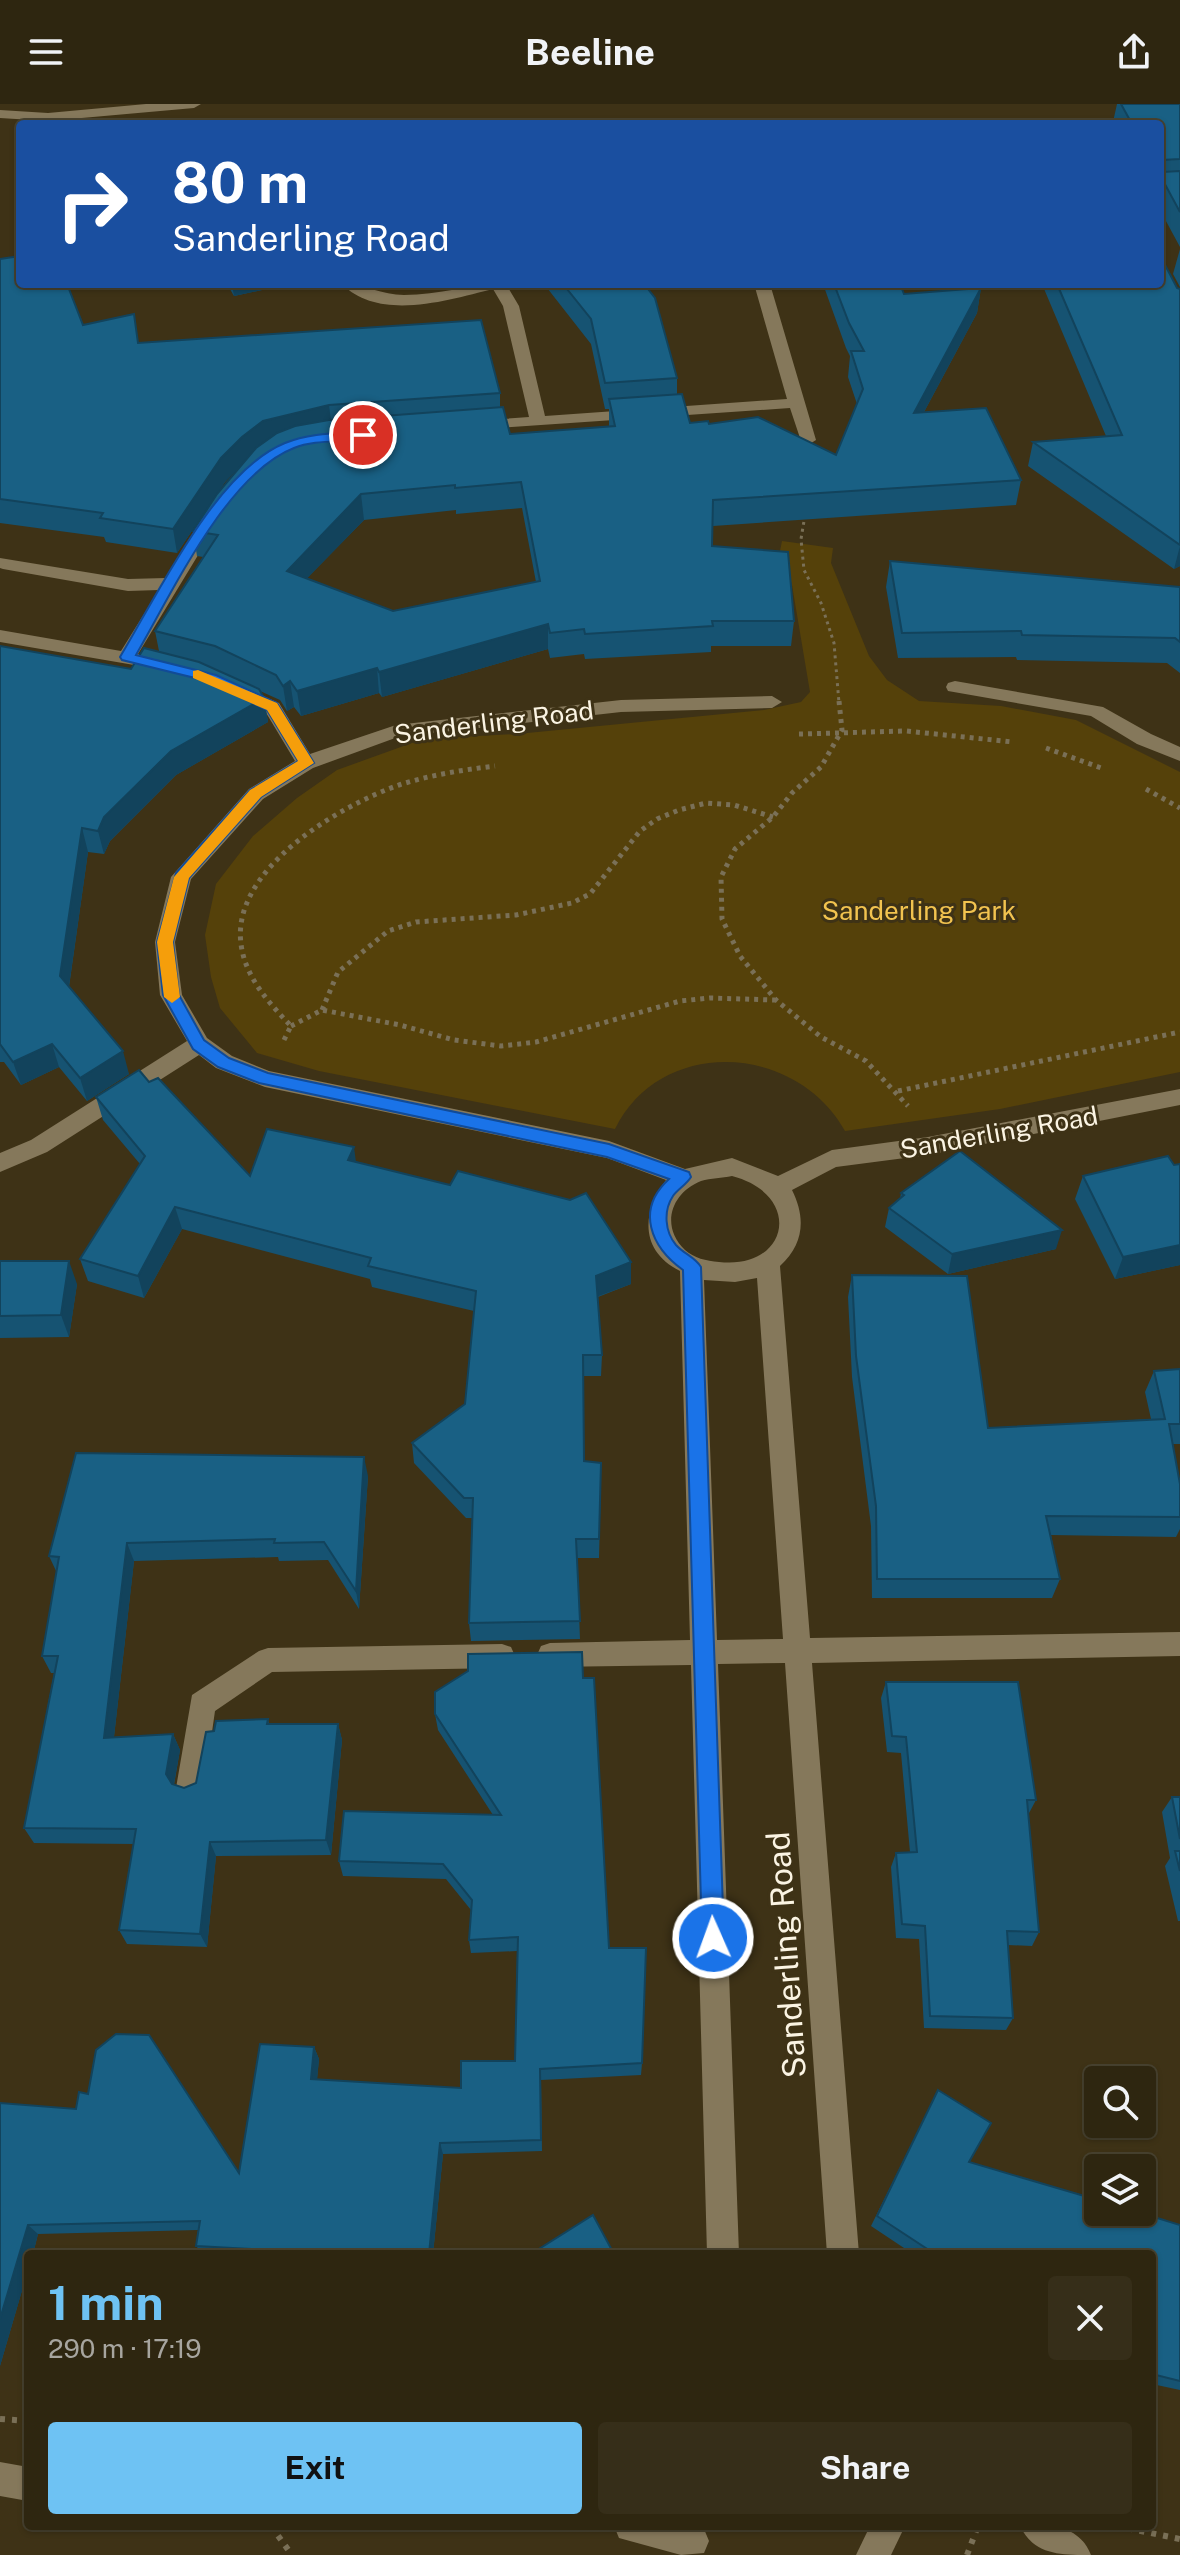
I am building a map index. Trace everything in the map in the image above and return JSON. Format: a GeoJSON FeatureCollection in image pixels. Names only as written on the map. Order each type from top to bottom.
{"type":"FeatureCollection","features":[{"type":"Feature","properties":{"kind":"street"},"geometry":{"type":"LineString","coordinates":[[0,114],[48,117],[194,104]]}},
{"type":"Feature","properties":{"kind":"street"},"geometry":{"type":"LineString","coordinates":[[356,288],[371,297],[405,300],[478,288]]}},
{"type":"Feature","properties":{"kind":"street"},"geometry":{"type":"LineString","coordinates":[[499,288],[511,306],[538,421]]}},
{"type":"Feature","properties":{"kind":"street"},"geometry":{"type":"LineString","coordinates":[[763,288],[808,440]]}},
{"type":"Feature","properties":{"kind":"street"},"geometry":{"type":"LineString","coordinates":[[453,428],[796,403]]}},
{"type":"Feature","properties":{"kind":"street"},"geometry":{"type":"LineString","coordinates":[[127,657],[224,501]]}},
{"type":"Feature","properties":{"kind":"street"},"geometry":{"type":"LineString","coordinates":[[3,563],[128,585],[171,584]]}},
{"type":"Feature","properties":{"kind":"street"},"geometry":{"type":"LineString","coordinates":[[0,636],[155,664]]}},
{"type":"Feature","properties":{"kind":"street"},"geometry":{"type":"LineString","coordinates":[[224,684],[272,707],[306,763]]}},
{"type":"Feature","properties":{"kind":"street"},"geometry":{"type":"LineString","coordinates":[[955,687],[1096,711],[1144,739],[1180,754]]}},
{"type":"Feature","properties":{"kind":"street","name":"Sanderling Road"},"geometry":{"type":"LineString","coordinates":[[683,1177],[609,1150],[265,1079],[224,1062],[199,1044],[171,995],[165,942],[181,877],[256,794],[306,763],[396,731],[621,706],[772,702]]}},
{"type":"Feature","properties":{"kind":"street"},"geometry":{"type":"LineString","coordinates":[[0,1163],[39,1146],[199,1044]]}},
{"type":"Feature","properties":{"kind":"street","name":"Sanderling Road"},"geometry":{"type":"LineString","coordinates":[[776,1187],[832,1159],[928,1146],[1180,1097]]}},
{"type":"Feature","properties":{"kind":"street"},"geometry":{"type":"LineString","coordinates":[[732,1167],[756,1174],[776,1187],[789,1206],[792,1227],[785,1248],[768,1263],[744,1273],[717,1274],[692,1267],[671,1252],[659,1233],[658,1212],[666,1192],[683,1177],[706,1168],[732,1167]]}},
{"type":"Feature","properties":{"kind":"street","name":"Sanderling Road"},"geometry":{"type":"LineString","coordinates":[[768,1263],[843,2250]]}},
{"type":"Feature","properties":{"kind":"street"},"geometry":{"type":"LineString","coordinates":[[692,1267],[723,2250]]}},
{"type":"Feature","properties":{"kind":"street"},"geometry":{"type":"LineString","coordinates":[[190,1788],[202,1704],[268,1660],[1180,1644]]}},
{"type":"Feature","properties":{"kind":"street"},"geometry":{"type":"LineString","coordinates":[[0,2479],[24,2483]]}},
{"type":"Feature","properties":{"kind":"street"},"geometry":{"type":"LineString","coordinates":[[648,2530],[693,2541]]}},
{"type":"Feature","properties":{"kind":"street"},"geometry":{"type":"LineString","coordinates":[[873,2555],[886,2530]]}},
{"type":"Feature","properties":{"kind":"street"},"geometry":{"type":"LineString","coordinates":[[1042,2530],[1074,2555]]}},
{"type":"Feature","properties":{"kind":"path"},"geometry":{"type":"LineString","coordinates":[[808,440],[794,463],[806,506],[801,539],[804,570],[821,603],[834,643],[842,730],[821,767],[792,793],[773,817],[735,849],[721,877],[722,919],[740,956],[776,1000],[821,1037],[866,1061],[904,1100],[928,1146]]}},
{"type":"Feature","properties":{"kind":"path"},"geometry":{"type":"LineString","coordinates":[[785,735],[842,730],[957,734],[1016,743]]}},
{"type":"Feature","properties":{"kind":"path"},"geometry":{"type":"LineString","coordinates":[[1031,745],[1116,774]]}},
{"type":"Feature","properties":{"kind":"path"},"geometry":{"type":"LineString","coordinates":[[291,1026],[253,981],[243,955],[240,931],[249,901],[266,872],[309,832],[360,802],[421,778],[506,764]]}},
{"type":"Feature","properties":{"kind":"path"},"geometry":{"type":"LineString","coordinates":[[1142,787],[1180,808]]}},
{"type":"Feature","properties":{"kind":"path"},"geometry":{"type":"LineString","coordinates":[[322,1010],[338,972],[388,931],[416,922],[502,917],[572,903],[590,894],[640,831],[657,819],[679,810],[706,803],[734,805],[773,817]]}},
{"type":"Feature","properties":{"kind":"path"},"geometry":{"type":"LineString","coordinates":[[265,1079],[291,1026],[322,1010],[400,1025],[454,1040],[501,1046],[536,1042],[680,1001],[710,998],[776,1000]]}},
{"type":"Feature","properties":{"kind":"path"},"geometry":{"type":"LineString","coordinates":[[897,1091],[1180,1032]]}},
{"type":"Feature","properties":{"kind":"path"},"geometry":{"type":"LineString","coordinates":[[0,2419],[24,2421]]}},
{"type":"Feature","properties":{"kind":"path"},"geometry":{"type":"LineString","coordinates":[[274,2530],[292,2555]]}},
{"type":"Feature","properties":{"kind":"path"},"geometry":{"type":"LineString","coordinates":[[967,2555],[976,2530]]}},
{"type":"Feature","properties":{"kind":"path"},"geometry":{"type":"LineString","coordinates":[[1135,2530],[1180,2539]]}},
{"type":"Feature","properties":{"kind":"green space","name":"Sanderling Park"},"geometry":{"type":"Polygon","coordinates":[[[782,541],[833,548],[831,563],[869,656],[887,680],[919,701],[1001,706],[1076,720],[1180,772],[1180,1072],[1000,1109],[845,1131],[823,1102],[795,1080],[763,1067],[729,1062],[695,1066],[663,1078],[636,1099],[615,1129],[319,1071],[257,1053],[220,1008],[211,977],[205,935],[216,884],[253,836],[297,798],[337,770],[423,739],[517,734],[764,710],[801,702],[810,692],[792,585],[780,551],[782,541]]]}},
{"type":"Feature","properties":{"kind":"building"},"geometry":{"type":"Polygon","coordinates":[[[1121,104],[1180,104],[1180,159],[1164,160],[1164,120],[1130,120],[1121,104]]]}},
{"type":"Feature","properties":{"kind":"building"},"geometry":{"type":"Polygon","coordinates":[[[1180,171],[1180,212],[1164,182],[1164,172],[1180,171]]]}},
{"type":"Feature","properties":{"kind":"building"},"geometry":{"type":"Polygon","coordinates":[[[16,257],[16,288],[69,288],[83,325],[134,314],[138,343],[481,320],[500,393],[329,405],[263,421],[221,458],[173,529],[100,518],[103,513],[0,499],[0,259],[16,257]]]}},
{"type":"Feature","properties":{"kind":"building"},"geometry":{"type":"Polygon","coordinates":[[[1164,263],[1180,289],[1180,545],[1033,442],[1122,435],[1059,288],[1164,288],[1164,263]]]}},
{"type":"Feature","properties":{"kind":"building"},"geometry":{"type":"Polygon","coordinates":[[[566,288],[647,288],[655,298],[677,378],[605,383],[591,319],[566,288]]]}},
{"type":"Feature","properties":{"kind":"building"},"geometry":{"type":"Polygon","coordinates":[[[836,288],[902,288],[904,294],[981,288],[914,413],[986,408],[1021,480],[713,500],[712,546],[788,552],[794,621],[712,621],[713,626],[585,634],[584,629],[550,633],[548,624],[379,672],[377,668],[297,691],[290,681],[283,686],[276,675],[215,646],[155,631],[218,535],[193,531],[217,494],[256,448],[277,433],[295,426],[329,420],[503,407],[510,434],[615,426],[609,399],[682,394],[690,423],[708,421],[709,424],[758,417],[836,455],[863,389],[851,351],[864,351],[836,288]],[[521,482],[361,494],[287,571],[393,611],[540,581],[521,482]]]}},
{"type":"Feature","properties":{"kind":"building"},"geometry":{"type":"Polygon","coordinates":[[[890,561],[1180,587],[1180,642],[1175,638],[1022,635],[1021,631],[902,633],[890,561]]]}},
{"type":"Feature","properties":{"kind":"building"},"geometry":{"type":"Polygon","coordinates":[[[0,646],[131,669],[144,648],[199,662],[259,689],[264,698],[171,751],[104,817],[98,831],[82,828],[60,976],[123,1051],[80,1078],[52,1044],[13,1062],[0,1044],[0,646]]]}},
{"type":"Feature","properties":{"kind":"building"},"geometry":{"type":"Polygon","coordinates":[[[139,1070],[149,1082],[158,1078],[250,1176],[267,1129],[354,1147],[348,1160],[450,1185],[458,1171],[570,1200],[586,1193],[631,1262],[596,1276],[602,1355],[583,1355],[584,1461],[601,1463],[599,1539],[576,1539],[580,1621],[469,1623],[473,1498],[464,1498],[412,1443],[465,1404],[476,1291],[368,1266],[371,1258],[175,1207],[138,1276],[80,1259],[145,1156],[96,1097],[139,1070]]]}},
{"type":"Feature","properties":{"kind":"building"},"geometry":{"type":"Polygon","coordinates":[[[960,1151],[1062,1230],[952,1254],[889,1208],[904,1195],[901,1193],[960,1151]]]}},
{"type":"Feature","properties":{"kind":"building"},"geometry":{"type":"Polygon","coordinates":[[[1168,1156],[1174,1165],[1180,1164],[1180,1245],[1123,1257],[1083,1176],[1168,1156]]]}},
{"type":"Feature","properties":{"kind":"building"},"geometry":{"type":"Polygon","coordinates":[[[0,1261],[69,1261],[61,1315],[0,1316],[0,1261]]]}},
{"type":"Feature","properties":{"kind":"building"},"geometry":{"type":"Polygon","coordinates":[[[852,1275],[967,1276],[988,1428],[1165,1419],[1154,1371],[1180,1369],[1180,1424],[1169,1424],[1180,1484],[1180,1517],[1046,1516],[1060,1579],[877,1579],[876,1506],[856,1356],[852,1275]]]}},
{"type":"Feature","properties":{"kind":"building"},"geometry":{"type":"Polygon","coordinates":[[[76,1453],[364,1457],[356,1591],[324,1542],[274,1543],[275,1539],[127,1543],[104,1738],[173,1734],[166,1774],[172,1784],[184,1788],[196,1783],[206,1732],[214,1731],[216,1721],[268,1719],[267,1724],[338,1724],[326,1840],[210,1842],[200,1934],[119,1930],[136,1829],[24,1828],[58,1656],[42,1656],[59,1557],[49,1556],[76,1453]]]}},
{"type":"Feature","properties":{"kind":"building"},"geometry":{"type":"Polygon","coordinates":[[[582,1652],[583,1678],[594,1678],[609,1948],[646,1948],[642,2063],[540,2069],[541,2140],[440,2143],[429,2250],[269,2250],[196,2246],[200,2221],[28,2225],[0,2319],[0,2103],[76,2109],[79,2092],[88,2094],[96,2050],[116,2034],[149,2035],[239,2173],[260,2044],[314,2047],[311,2079],[461,2088],[461,2061],[515,2061],[518,1937],[469,1940],[472,1900],[443,1864],[339,1861],[344,1811],[501,1815],[435,1714],[435,1692],[468,1671],[468,1654],[582,1652]]]}},
{"type":"Feature","properties":{"kind":"building"},"geometry":{"type":"Polygon","coordinates":[[[886,1682],[1018,1682],[1036,1800],[1027,1800],[1039,1932],[1007,1931],[1013,2018],[930,2016],[925,1926],[902,1924],[896,1853],[917,1852],[906,1737],[892,1736],[886,1682]]]}},
{"type":"Feature","properties":{"kind":"building"},"geometry":{"type":"Polygon","coordinates":[[[1172,1797],[1180,1797],[1180,1839],[1172,1797]]]}},
{"type":"Feature","properties":{"kind":"building"},"geometry":{"type":"Polygon","coordinates":[[[1175,1851],[1180,1851],[1180,1871],[1175,1851]]]}},
{"type":"Feature","properties":{"kind":"building"},"geometry":{"type":"Polygon","coordinates":[[[938,2090],[991,2123],[969,2162],[1084,2196],[1084,2226],[1156,2226],[1156,2218],[1180,2225],[1180,2381],[1156,2375],[1156,2250],[929,2250],[877,2216],[938,2090]]]}},
{"type":"Feature","properties":{"kind":"building"},"geometry":{"type":"Polygon","coordinates":[[[593,2215],[612,2250],[537,2250],[593,2215]]]}},
{"type":"Feature","properties":{"kind":"slow traffic"},"geometry":{"type":"LineString","coordinates":[[172,997],[165,942],[181,877],[256,794],[306,763],[272,707],[198,674]]}},
{"type":"Feature","properties":{"kind":"route"},"geometry":{"type":"LineString","coordinates":[[363,435],[290,445],[254,465],[207,524],[127,657],[211,678],[272,707],[306,763],[256,794],[181,877],[165,942],[171,995],[199,1044],[224,1062],[265,1079],[609,1150],[683,1177],[666,1192],[658,1212],[659,1233],[671,1252],[692,1267],[713,1938]]}}]}
